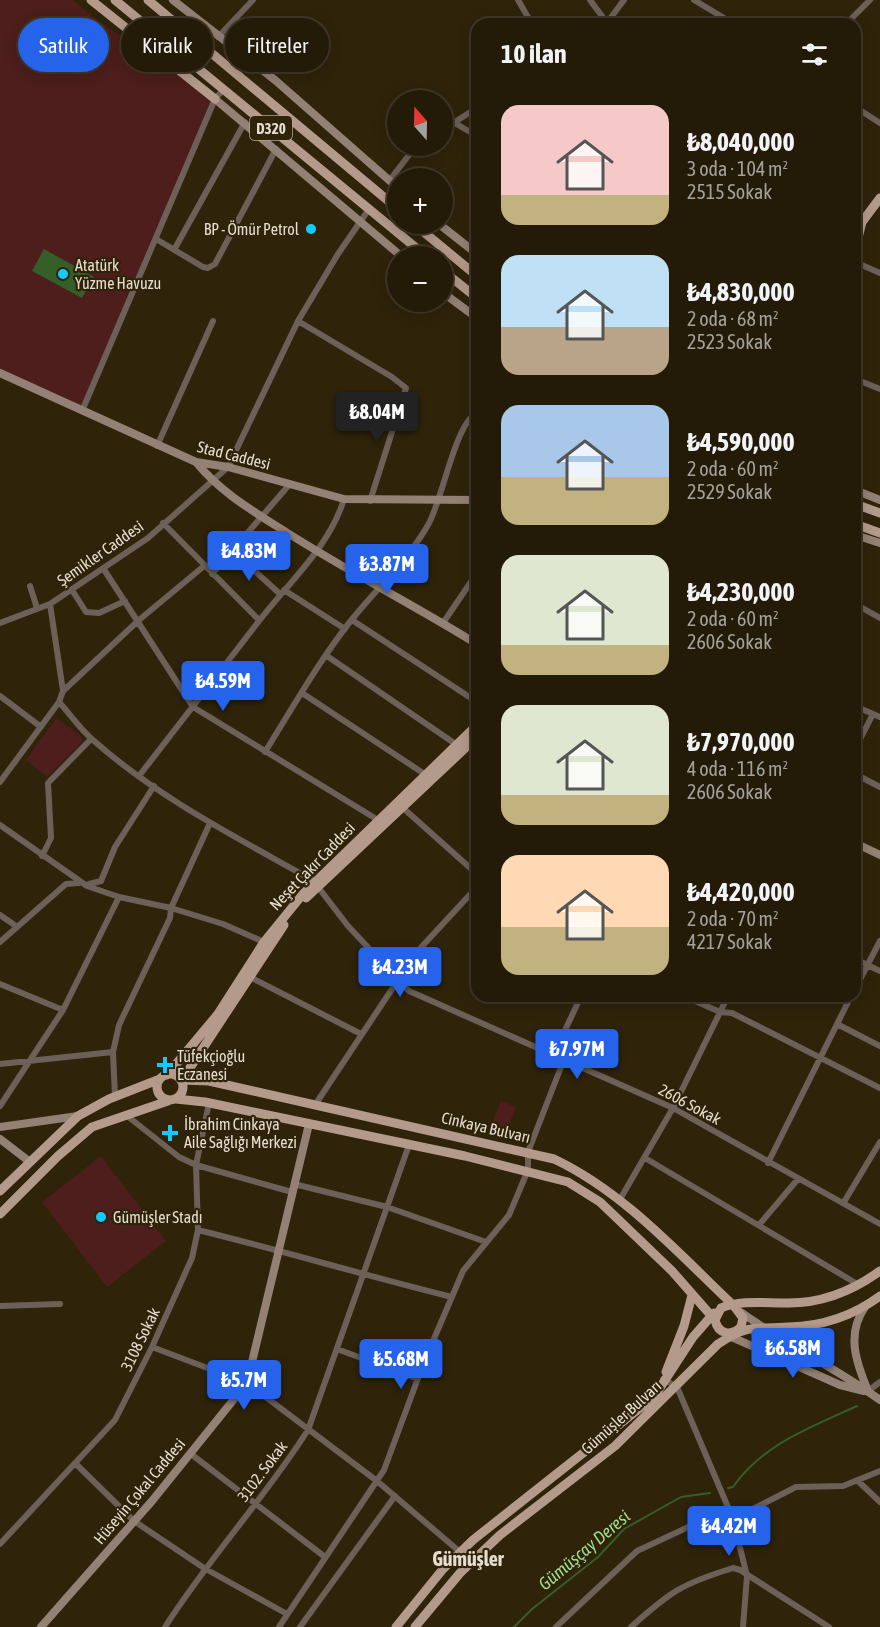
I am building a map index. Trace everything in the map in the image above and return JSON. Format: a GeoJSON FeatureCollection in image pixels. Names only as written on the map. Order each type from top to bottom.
{"type":"FeatureCollection","features":[{"type":"Feature","properties":{"kind":"main road"},"geometry":{"type":"LineString","coordinates":[[91,0],[215,99]]}},
{"type":"Feature","properties":{"kind":"main road","name":"D320"},"geometry":{"type":"LineString","coordinates":[[115,0],[414,246]]}},
{"type":"Feature","properties":{"kind":"main road","name":"D320"},"geometry":{"type":"LineString","coordinates":[[148,0],[387,200]]}},
{"type":"Feature","properties":{"kind":"main road"},"geometry":{"type":"LineString","coordinates":[[861,226],[880,198]]}},
{"type":"Feature","properties":{"kind":"main road"},"geometry":{"type":"LineString","coordinates":[[426,234],[471,271]]}},
{"type":"Feature","properties":{"kind":"main road"},"geometry":{"type":"LineString","coordinates":[[453,279],[471,293]]}},
{"type":"Feature","properties":{"kind":"main road"},"geometry":{"type":"LineString","coordinates":[[861,506],[880,513]]}},
{"type":"Feature","properties":{"kind":"main road"},"geometry":{"type":"LineString","coordinates":[[861,526],[880,533]]}},
{"type":"Feature","properties":{"kind":"main road","name":"Neşet Çakır Caddesi"},"geometry":{"type":"LineString","coordinates":[[164,1077],[218,1014],[264,942],[378,820],[471,732]]}},
{"type":"Feature","properties":{"kind":"main road","name":"Neşet Çakır Caddesi"},"geometry":{"type":"LineString","coordinates":[[182,1080],[281,929],[316,884],[403,808],[471,743]]}},
{"type":"Feature","properties":{"kind":"main road"},"geometry":{"type":"LineString","coordinates":[[0,1191],[78,1116],[115,1096],[164,1077],[176,1075],[182,1080],[183,1091],[172,1100],[158,1092],[164,1077]]}},
{"type":"Feature","properties":{"kind":"main road","name":"Cinkaya Bulvarı"},"geometry":{"type":"LineString","coordinates":[[182,1080],[209,1081],[555,1159],[579,1170],[619,1201],[734,1306]]}},
{"type":"Feature","properties":{"kind":"main road","name":"Cinkaya Bulvarı"},"geometry":{"type":"LineString","coordinates":[[0,1214],[77,1138],[92,1128],[125,1114],[172,1100],[209,1103],[528,1170],[568,1182],[600,1202],[672,1271],[713,1318]]}},
{"type":"Feature","properties":{"kind":"main road"},"geometry":{"type":"LineString","coordinates":[[734,1306],[752,1302],[817,1302],[860,1285],[880,1271]]}},
{"type":"Feature","properties":{"kind":"main road"},"geometry":{"type":"LineString","coordinates":[[665,1380],[684,1326],[692,1294]]}},
{"type":"Feature","properties":{"kind":"main road","name":"Gümüşler Bulvarı"},"geometry":{"type":"LineString","coordinates":[[415,1627],[460,1573],[500,1535],[615,1446],[727,1335],[760,1326],[789,1328],[829,1321],[865,1307],[880,1296]]}},
{"type":"Feature","properties":{"kind":"main road"},"geometry":{"type":"LineString","coordinates":[[734,1306],[742,1313],[743,1323],[738,1331]]}},
{"type":"Feature","properties":{"kind":"main road","name":"Gümüşler Bulvarı"},"geometry":{"type":"LineString","coordinates":[[396,1627],[443,1569],[460,1552],[654,1397],[693,1336],[721,1308],[734,1306]]}},
{"type":"Feature","properties":{"kind":"main road"},"geometry":{"type":"LineString","coordinates":[[713,1318],[720,1330],[727,1335]]}},
{"type":"Feature","properties":{"kind":"street"},"geometry":{"type":"LineString","coordinates":[[173,0],[275,80],[387,178]]}},
{"type":"Feature","properties":{"kind":"street"},"geometry":{"type":"LineString","coordinates":[[218,37],[253,0]]}},
{"type":"Feature","properties":{"kind":"street"},"geometry":{"type":"LineString","coordinates":[[518,0],[528,18]]}},
{"type":"Feature","properties":{"kind":"street"},"geometry":{"type":"LineString","coordinates":[[590,0],[603,18]]}},
{"type":"Feature","properties":{"kind":"street"},"geometry":{"type":"LineString","coordinates":[[610,18],[624,0]]}},
{"type":"Feature","properties":{"kind":"street"},"geometry":{"type":"LineString","coordinates":[[694,0],[724,18]]}},
{"type":"Feature","properties":{"kind":"street"},"geometry":{"type":"LineString","coordinates":[[852,18],[870,0]]}},
{"type":"Feature","properties":{"kind":"street"},"geometry":{"type":"LineString","coordinates":[[82,411],[215,99],[224,89]]}},
{"type":"Feature","properties":{"kind":"street"},"geometry":{"type":"LineString","coordinates":[[215,99],[389,246]]}},
{"type":"Feature","properties":{"kind":"street"},"geometry":{"type":"LineString","coordinates":[[861,111],[880,123]]}},
{"type":"Feature","properties":{"kind":"street"},"geometry":{"type":"LineString","coordinates":[[471,112],[453,122],[471,132]]}},
{"type":"Feature","properties":{"kind":"street"},"geometry":{"type":"LineString","coordinates":[[174,249],[245,122]]}},
{"type":"Feature","properties":{"kind":"street"},"geometry":{"type":"LineString","coordinates":[[156,239],[203,267],[208,268],[215,264],[276,149]]}},
{"type":"Feature","properties":{"kind":"street"},"geometry":{"type":"LineString","coordinates":[[399,168],[408,156]]}},
{"type":"Feature","properties":{"kind":"street","name":"Şemikler Caddesi"},"geometry":{"type":"LineString","coordinates":[[1,778],[59,702],[63,691],[50,604],[148,538],[228,467],[298,321],[338,254],[369,209]]}},
{"type":"Feature","properties":{"kind":"street"},"geometry":{"type":"LineString","coordinates":[[452,234],[471,249]]}},
{"type":"Feature","properties":{"kind":"street"},"geometry":{"type":"LineString","coordinates":[[861,265],[880,273]]}},
{"type":"Feature","properties":{"kind":"street"},"geometry":{"type":"LineString","coordinates":[[453,300],[471,314]]}},
{"type":"Feature","properties":{"kind":"street"},"geometry":{"type":"LineString","coordinates":[[157,446],[213,321]]}},
{"type":"Feature","properties":{"kind":"street"},"geometry":{"type":"LineString","coordinates":[[298,321],[404,384],[406,394],[370,501]]}},
{"type":"Feature","properties":{"kind":"street","name":"Stad Caddesi"},"geometry":{"type":"LineString","coordinates":[[0,373],[196,462],[228,467],[345,499],[471,501]]}},
{"type":"Feature","properties":{"kind":"street"},"geometry":{"type":"LineString","coordinates":[[861,381],[880,389]]}},
{"type":"Feature","properties":{"kind":"street"},"geometry":{"type":"LineString","coordinates":[[265,752],[351,620],[392,575],[429,525],[460,435],[471,417]]}},
{"type":"Feature","properties":{"kind":"street"},"geometry":{"type":"LineString","coordinates":[[196,462],[211,480],[232,498],[378,588],[471,640]]}},
{"type":"Feature","properties":{"kind":"street"},"geometry":{"type":"LineString","coordinates":[[212,573],[289,485]]}},
{"type":"Feature","properties":{"kind":"street"},"geometry":{"type":"LineString","coordinates":[[861,492],[880,500]]}},
{"type":"Feature","properties":{"kind":"street"},"geometry":{"type":"LineString","coordinates":[[139,776],[259,620],[316,551],[339,518],[345,499]]}},
{"type":"Feature","properties":{"kind":"street"},"geometry":{"type":"LineString","coordinates":[[163,523],[259,620]]}},
{"type":"Feature","properties":{"kind":"street"},"geometry":{"type":"LineString","coordinates":[[861,537],[880,543]]}},
{"type":"Feature","properties":{"kind":"street"},"geometry":{"type":"LineString","coordinates":[[233,551],[282,592],[345,629]]}},
{"type":"Feature","properties":{"kind":"street"},"geometry":{"type":"LineString","coordinates":[[63,691],[139,620],[204,566]]}},
{"type":"Feature","properties":{"kind":"street"},"geometry":{"type":"LineString","coordinates":[[103,568],[139,620],[193,707],[378,820]]}},
{"type":"Feature","properties":{"kind":"street"},"geometry":{"type":"LineString","coordinates":[[443,623],[471,582]]}},
{"type":"Feature","properties":{"kind":"street"},"geometry":{"type":"LineString","coordinates":[[30,586],[37,608]]}},
{"type":"Feature","properties":{"kind":"street"},"geometry":{"type":"LineString","coordinates":[[72,590],[86,612],[99,613],[125,601]]}},
{"type":"Feature","properties":{"kind":"street"},"geometry":{"type":"LineString","coordinates":[[0,623],[50,604]]}},
{"type":"Feature","properties":{"kind":"street"},"geometry":{"type":"LineString","coordinates":[[861,607],[880,618]]}},
{"type":"Feature","properties":{"kind":"street"},"geometry":{"type":"LineString","coordinates":[[351,620],[471,698]]}},
{"type":"Feature","properties":{"kind":"street"},"geometry":{"type":"LineString","coordinates":[[327,656],[457,745]]}},
{"type":"Feature","properties":{"kind":"street"},"geometry":{"type":"LineString","coordinates":[[302,693],[426,775]]}},
{"type":"Feature","properties":{"kind":"street"},"geometry":{"type":"LineString","coordinates":[[0,696],[41,727]]}},
{"type":"Feature","properties":{"kind":"street"},"geometry":{"type":"LineString","coordinates":[[59,702],[91,739],[139,776],[210,823],[316,884]]}},
{"type":"Feature","properties":{"kind":"street"},"geometry":{"type":"LineString","coordinates":[[861,709],[880,717]]}},
{"type":"Feature","properties":{"kind":"street"},"geometry":{"type":"LineString","coordinates":[[861,737],[873,714]]}},
{"type":"Feature","properties":{"kind":"street"},"geometry":{"type":"LineString","coordinates":[[42,856],[51,838],[48,783],[91,739]]}},
{"type":"Feature","properties":{"kind":"street"},"geometry":{"type":"LineString","coordinates":[[861,777],[880,788]]}},
{"type":"Feature","properties":{"kind":"street"},"geometry":{"type":"LineString","coordinates":[[0,942],[66,884],[98,884],[101,881],[115,847],[154,786]]}},
{"type":"Feature","properties":{"kind":"street"},"geometry":{"type":"LineString","coordinates":[[403,808],[471,869]]}},
{"type":"Feature","properties":{"kind":"street"},"geometry":{"type":"LineString","coordinates":[[115,1096],[113,1052],[119,1025],[170,918],[171,908],[210,823]]}},
{"type":"Feature","properties":{"kind":"street"},"geometry":{"type":"LineString","coordinates":[[0,825],[81,883],[119,897],[171,908],[223,924],[264,942]]}},
{"type":"Feature","properties":{"kind":"street"},"geometry":{"type":"LineString","coordinates":[[861,846],[880,855]]}},
{"type":"Feature","properties":{"kind":"street","name":"2606 Sokak"},"geometry":{"type":"LineString","coordinates":[[316,884],[348,926],[409,991],[673,1108],[880,1224]]}},
{"type":"Feature","properties":{"kind":"street"},"geometry":{"type":"LineString","coordinates":[[315,1105],[398,980],[402,968],[471,893]]}},
{"type":"Feature","properties":{"kind":"street"},"geometry":{"type":"LineString","coordinates":[[0,1106],[63,1010],[119,897]]}},
{"type":"Feature","properties":{"kind":"street"},"geometry":{"type":"LineString","coordinates":[[0,915],[16,926]]}},
{"type":"Feature","properties":{"kind":"street"},"geometry":{"type":"LineString","coordinates":[[861,977],[880,941]]}},
{"type":"Feature","properties":{"kind":"street"},"geometry":{"type":"LineString","coordinates":[[861,962],[880,971]]}},
{"type":"Feature","properties":{"kind":"street"},"geometry":{"type":"LineString","coordinates":[[250,977],[361,1034]]}},
{"type":"Feature","properties":{"kind":"street"},"geometry":{"type":"LineString","coordinates":[[0,984],[63,1010]]}},
{"type":"Feature","properties":{"kind":"street"},"geometry":{"type":"LineString","coordinates":[[279,1627],[384,1470],[418,1379],[463,1271],[509,1215],[528,1170],[528,1152],[561,1067],[553,1056],[578,1002]]}},
{"type":"Feature","properties":{"kind":"street"},"geometry":{"type":"LineString","coordinates":[[698,1002],[720,1012],[732,1013],[880,1088]]}},
{"type":"Feature","properties":{"kind":"street"},"geometry":{"type":"LineString","coordinates":[[619,1201],[673,1108],[725,1002]]}},
{"type":"Feature","properties":{"kind":"street"},"geometry":{"type":"LineString","coordinates":[[768,1163],[848,1002]]}},
{"type":"Feature","properties":{"kind":"street"},"geometry":{"type":"LineString","coordinates":[[837,1024],[880,1046]]}},
{"type":"Feature","properties":{"kind":"street"},"geometry":{"type":"LineString","coordinates":[[0,1064],[113,1052]]}},
{"type":"Feature","properties":{"kind":"street","name":"3108 Sokak"},"geometry":{"type":"LineString","coordinates":[[0,1544],[115,1420],[152,1347],[192,1258],[198,1230],[196,1165],[209,1103]]}},
{"type":"Feature","properties":{"kind":"street"},"geometry":{"type":"LineString","coordinates":[[125,1114],[179,1157],[196,1165],[387,1207],[486,1242]]}},
{"type":"Feature","properties":{"kind":"street"},"geometry":{"type":"LineString","coordinates":[[0,1127],[78,1116]]}},
{"type":"Feature","properties":{"kind":"street","name":"Hüseyin Çokal Caddesi"},"geometry":{"type":"LineString","coordinates":[[44,1626],[191,1454],[247,1383],[309,1124]]}},
{"type":"Feature","properties":{"kind":"street"},"geometry":{"type":"LineString","coordinates":[[0,1139],[30,1162]]}},
{"type":"Feature","properties":{"kind":"street"},"geometry":{"type":"LineString","coordinates":[[844,1202],[880,1142]]}},
{"type":"Feature","properties":{"kind":"street","name":"3102. Sokak"},"geometry":{"type":"LineString","coordinates":[[165,1627],[204,1568],[287,1462],[308,1430],[409,1145]]}},
{"type":"Feature","properties":{"kind":"street"},"geometry":{"type":"LineString","coordinates":[[645,1158],[860,1285]]}},
{"type":"Feature","properties":{"kind":"street"},"geometry":{"type":"LineString","coordinates":[[759,1225],[798,1179]]}},
{"type":"Feature","properties":{"kind":"street"},"geometry":{"type":"LineString","coordinates":[[198,1230],[452,1297]]}},
{"type":"Feature","properties":{"kind":"street"},"geometry":{"type":"LineString","coordinates":[[0,1306],[60,1304]]}},
{"type":"Feature","properties":{"kind":"street"},"geometry":{"type":"LineString","coordinates":[[865,1307],[857,1319],[854,1345],[868,1392]]}},
{"type":"Feature","properties":{"kind":"street"},"geometry":{"type":"LineString","coordinates":[[742,1313],[815,1362],[846,1376],[880,1400]]}},
{"type":"Feature","properties":{"kind":"street"},"geometry":{"type":"LineString","coordinates":[[727,1335],[840,1385],[868,1392]]}},
{"type":"Feature","properties":{"kind":"street"},"geometry":{"type":"LineString","coordinates":[[152,1347],[247,1383],[395,1496],[460,1552]]}},
{"type":"Feature","properties":{"kind":"street"},"geometry":{"type":"LineString","coordinates":[[336,1348],[418,1379]]}},
{"type":"Feature","properties":{"kind":"street"},"geometry":{"type":"LineString","coordinates":[[665,1380],[677,1387],[733,1519],[747,1576],[742,1627]]}},
{"type":"Feature","properties":{"kind":"street"},"geometry":{"type":"LineString","coordinates":[[868,1392],[880,1382]]}},
{"type":"Feature","properties":{"kind":"street"},"geometry":{"type":"LineString","coordinates":[[191,1454],[325,1557]]}},
{"type":"Feature","properties":{"kind":"street"},"geometry":{"type":"LineString","coordinates":[[75,1463],[134,1521],[204,1568],[286,1614]]}},
{"type":"Feature","properties":{"kind":"street"},"geometry":{"type":"LineString","coordinates":[[733,1519],[796,1487],[832,1488],[858,1481],[880,1471]]}},
{"type":"Feature","properties":{"kind":"street"},"geometry":{"type":"LineString","coordinates":[[858,1481],[880,1502]]}},
{"type":"Feature","properties":{"kind":"street"},"geometry":{"type":"LineString","coordinates":[[300,1627],[395,1496]]}},
{"type":"Feature","properties":{"kind":"street"},"geometry":{"type":"LineString","coordinates":[[556,1627],[637,1551],[729,1509]]}},
{"type":"Feature","properties":{"kind":"street"},"geometry":{"type":"LineString","coordinates":[[631,1627],[664,1598],[685,1584],[733,1568],[740,1570],[829,1627]]}},
{"type":"Feature","properties":{"kind":"shaded area"},"geometry":{"type":"Polygon","coordinates":[[[0,0],[73,0],[95,18],[18,18],[18,72],[109,72],[109,28],[121,36],[121,72],[175,72],[215,99],[82,411],[0,370],[0,0]]]}},
{"type":"Feature","properties":{"kind":"shaded area","name":"Atatürk Yüzme Havuzu"},"geometry":{"type":"Polygon","coordinates":[[[44,249],[94,277],[82,298],[32,271],[44,249]]]}},
{"type":"Feature","properties":{"kind":"shaded area"},"geometry":{"type":"Polygon","coordinates":[[[56,718],[80,735],[82,742],[47,777],[26,760],[56,718]]]}},
{"type":"Feature","properties":{"kind":"shaded area"},"geometry":{"type":"Polygon","coordinates":[[[501,1101],[516,1107],[506,1132],[491,1126],[501,1101]]]}},
{"type":"Feature","properties":{"kind":"shaded area","name":"Gümüşler Stadı"},"geometry":{"type":"Polygon","coordinates":[[[101,1156],[166,1241],[107,1287],[42,1202],[101,1156]]]}},
{"type":"Feature","properties":{"kind":"waterway","name":"Gümüşçay Deresi"},"geometry":{"type":"LineString","coordinates":[[728,1488],[733,1487],[745,1472],[773,1448],[857,1406]]}},
{"type":"Feature","properties":{"kind":"waterway","name":"Gümüşçay Deresi"},"geometry":{"type":"LineString","coordinates":[[514,1627],[532,1609],[598,1557],[624,1529],[681,1497],[710,1493]]}},
{"type":"Feature","properties":{"kind":"place","name":"BP - Ömür Petrol"},"geometry":{"type":"Point","coordinates":[311,229]}},
{"type":"Feature","properties":{"kind":"place","name":"Atatürk Yüzme Havuzu"},"geometry":{"type":"Point","coordinates":[63,274]}},
{"type":"Feature","properties":{"kind":"place","name":"Tüfekçioğlu Eczanesi"},"geometry":{"type":"Point","coordinates":[165,1065]}},
{"type":"Feature","properties":{"kind":"place","name":"İbrahim Cinkaya Aile Sağlığı Merkezi"},"geometry":{"type":"Point","coordinates":[170,1133]}},
{"type":"Feature","properties":{"kind":"place","name":"Gümüşler Stadı"},"geometry":{"type":"Point","coordinates":[101,1217]}},
{"type":"Feature","properties":{"kind":"district","name":"Gümüşler"},"geometry":{"type":"Point","coordinates":[468,1558]}}]}
